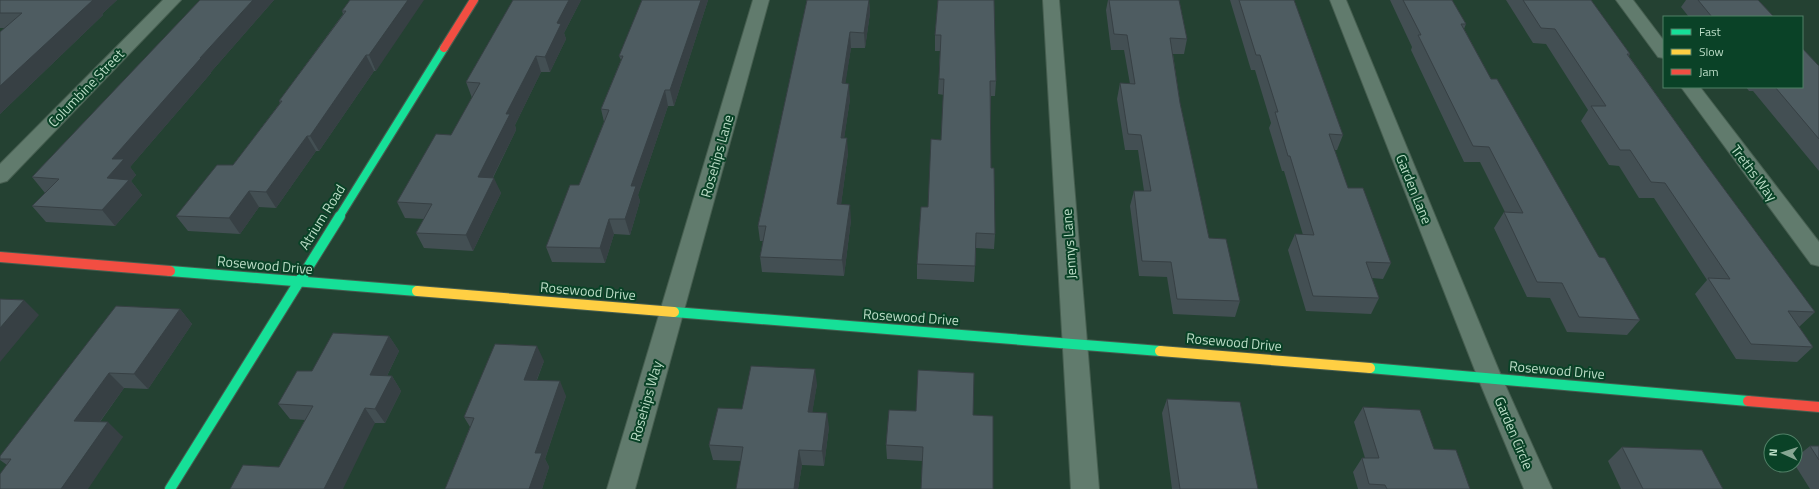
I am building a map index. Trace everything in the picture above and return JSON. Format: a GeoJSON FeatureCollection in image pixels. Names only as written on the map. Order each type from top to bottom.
{"type":"FeatureCollection","features":[{"type":"Feature","properties":{"kind":"street","name":"Columbine Street"},"geometry":{"type":"LineString","coordinates":[[0,176],[173,0]]}},
{"type":"Feature","properties":{"kind":"street","name":"Atrium Road"},"geometry":{"type":"LineString","coordinates":[[170,489],[474,0]]}},
{"type":"Feature","properties":{"kind":"street","name":"Rosehips Lane"},"geometry":{"type":"LineString","coordinates":[[672,312],[761,0]]}},
{"type":"Feature","properties":{"kind":"street","name":"Jennys Lane"},"geometry":{"type":"LineString","coordinates":[[1051,0],[1085,489]]}},
{"type":"Feature","properties":{"kind":"street","name":"Garden Lane"},"geometry":{"type":"LineString","coordinates":[[1338,0],[1490,378]]}},
{"type":"Feature","properties":{"kind":"street"},"geometry":{"type":"LineString","coordinates":[[1624,0],[1663,51]]}},
{"type":"Feature","properties":{"kind":"street","name":"Treths Way"},"geometry":{"type":"LineString","coordinates":[[1691,88],[1819,258]]}},
{"type":"Feature","properties":{"kind":"street","name":"Rosewood Drive"},"geometry":{"type":"LineString","coordinates":[[0,257],[1490,378],[1819,407]]}},
{"type":"Feature","properties":{"kind":"street","name":"Rosehips Way"},"geometry":{"type":"LineString","coordinates":[[621,489],[672,312]]}},
{"type":"Feature","properties":{"kind":"street","name":"Garden Circle"},"geometry":{"type":"LineString","coordinates":[[1490,378],[1538,489]]}},
{"type":"Feature","properties":{"kind":"building"},"geometry":{"type":"Polygon","coordinates":[[[0,0],[93,0],[0,86],[0,32],[22,13],[0,13],[0,0]]]}},
{"type":"Feature","properties":{"kind":"building"},"geometry":{"type":"Polygon","coordinates":[[[200,0],[253,0],[112,159],[124,159],[107,178],[129,180],[102,210],[32,206],[59,179],[32,177],[200,0]]]}},
{"type":"Feature","properties":{"kind":"building"},"geometry":{"type":"Polygon","coordinates":[[[350,0],[408,0],[369,55],[366,55],[310,136],[307,136],[266,192],[249,191],[229,218],[176,216],[217,165],[233,165],[282,101],[279,101],[346,11],[342,11],[350,0]]]}},
{"type":"Feature","properties":{"kind":"building"},"geometry":{"type":"Polygon","coordinates":[[[513,0],[569,0],[557,23],[561,24],[545,57],[536,56],[506,114],[510,114],[478,177],[494,178],[466,235],[416,233],[432,204],[397,202],[436,134],[451,135],[480,83],[466,82],[513,0]]]}},
{"type":"Feature","properties":{"kind":"building"},"geometry":{"type":"Polygon","coordinates":[[[642,0],[701,0],[670,90],[665,90],[631,186],[636,186],[625,219],[609,219],[600,248],[546,247],[570,185],[579,185],[609,110],[601,109],[623,56],[619,56],[642,0]]]}},
{"type":"Feature","properties":{"kind":"building"},"geometry":{"type":"Polygon","coordinates":[[[807,0],[869,0],[864,33],[850,32],[842,83],[849,84],[841,138],[847,138],[837,204],[850,205],[842,260],[760,257],[766,226],[758,226],[807,0]]]}},
{"type":"Feature","properties":{"kind":"building"},"geometry":{"type":"Polygon","coordinates":[[[938,0],[994,0],[996,81],[990,81],[991,168],[994,168],[995,234],[976,233],[975,266],[917,264],[921,207],[928,207],[931,139],[941,140],[944,79],[939,79],[941,35],[935,35],[938,0]]]}},
{"type":"Feature","properties":{"kind":"building"},"geometry":{"type":"Polygon","coordinates":[[[1109,0],[1179,0],[1187,39],[1170,38],[1180,103],[1209,238],[1226,239],[1240,301],[1177,299],[1171,262],[1142,261],[1134,191],[1151,191],[1141,135],[1128,134],[1120,83],[1135,84],[1127,35],[1114,34],[1109,0]]]}},
{"type":"Feature","properties":{"kind":"building"},"geometry":{"type":"Polygon","coordinates":[[[1239,0],[1294,0],[1343,135],[1329,134],[1348,188],[1363,188],[1391,263],[1366,262],[1379,298],[1313,296],[1295,234],[1314,235],[1290,156],[1288,156],[1275,112],[1278,112],[1260,55],[1256,55],[1239,0]]]}},
{"type":"Feature","properties":{"kind":"building"},"geometry":{"type":"Polygon","coordinates":[[[1403,0],[1452,0],[1466,24],[1461,24],[1491,79],[1497,79],[1599,257],[1605,258],[1640,320],[1579,317],[1562,283],[1537,282],[1504,212],[1523,213],[1489,147],[1473,146],[1418,35],[1421,35],[1403,0]]]}},
{"type":"Feature","properties":{"kind":"building"},"geometry":{"type":"Polygon","coordinates":[[[1523,0],[1591,0],[1630,54],[1627,54],[1702,159],[1815,312],[1788,311],[1813,347],[1751,344],[1708,278],[1730,279],[1665,183],[1651,182],[1630,150],[1620,150],[1591,106],[1606,106],[1555,29],[1541,28],[1523,0]]]}},
{"type":"Feature","properties":{"kind":"building"},"geometry":{"type":"Polygon","coordinates":[[[1698,0],[1758,0],[1773,16],[1711,16],[1698,0]]]}},
{"type":"Feature","properties":{"kind":"building"},"geometry":{"type":"Polygon","coordinates":[[[1803,49],[1819,66],[1819,139],[1776,88],[1803,88],[1803,49]]]}},
{"type":"Feature","properties":{"kind":"building"},"geometry":{"type":"Polygon","coordinates":[[[0,299],[24,300],[0,328],[0,299]]]}},
{"type":"Feature","properties":{"kind":"building"},"geometry":{"type":"Polygon","coordinates":[[[116,306],[180,309],[134,374],[109,373],[74,421],[108,422],[61,489],[0,489],[0,474],[11,459],[0,459],[0,456],[116,306]]]}},
{"type":"Feature","properties":{"kind":"building"},"geometry":{"type":"Polygon","coordinates":[[[333,333],[389,336],[370,375],[392,376],[375,409],[365,408],[324,489],[230,489],[243,465],[279,467],[313,406],[278,404],[297,371],[312,371],[333,333]]]}},
{"type":"Feature","properties":{"kind":"building"},"geometry":{"type":"Polygon","coordinates":[[[495,344],[537,346],[524,380],[560,381],[535,453],[542,453],[529,489],[445,489],[474,418],[464,417],[495,344]]]}},
{"type":"Feature","properties":{"kind":"building"},"geometry":{"type":"Polygon","coordinates":[[[751,366],[815,369],[808,412],[827,413],[822,451],[799,450],[794,489],[736,489],[743,447],[709,445],[718,408],[742,409],[751,366]]]}},
{"type":"Feature","properties":{"kind":"building"},"geometry":{"type":"Polygon","coordinates":[[[918,370],[974,373],[973,415],[993,416],[993,489],[921,489],[923,447],[886,445],[889,410],[916,411],[918,370]]]}},
{"type":"Feature","properties":{"kind":"building"},"geometry":{"type":"Polygon","coordinates":[[[1167,399],[1240,402],[1258,489],[1180,489],[1167,399]]]}},
{"type":"Feature","properties":{"kind":"building"},"geometry":{"type":"Polygon","coordinates":[[[1363,407],[1420,410],[1434,449],[1456,450],[1470,489],[1387,489],[1385,485],[1369,484],[1362,458],[1379,458],[1363,407]]]}},
{"type":"Feature","properties":{"kind":"building"},"geometry":{"type":"Polygon","coordinates":[[[1810,446],[1819,446],[1819,460],[1810,446]]]}},
{"type":"Feature","properties":{"kind":"building"},"geometry":{"type":"Polygon","coordinates":[[[1622,447],[1702,450],[1723,489],[1643,489],[1622,447]]]}},
{"type":"Feature","properties":{"kind":"traffic: fast"},"geometry":{"type":"LineString","coordinates":[[170,489],[444,48]]}},
{"type":"Feature","properties":{"kind":"traffic: fast"},"geometry":{"type":"LineString","coordinates":[[170,271],[417,291]]}},
{"type":"Feature","properties":{"kind":"traffic: fast"},"geometry":{"type":"LineString","coordinates":[[674,312],[1160,351]]}},
{"type":"Feature","properties":{"kind":"traffic: fast"},"geometry":{"type":"LineString","coordinates":[[1370,368],[1748,401]]}},
{"type":"Feature","properties":{"kind":"traffic: slow"},"geometry":{"type":"LineString","coordinates":[[417,291],[674,312]]}},
{"type":"Feature","properties":{"kind":"traffic: slow"},"geometry":{"type":"LineString","coordinates":[[1160,351],[1370,368]]}},
{"type":"Feature","properties":{"kind":"traffic: jam"},"geometry":{"type":"LineString","coordinates":[[444,48],[474,0]]}},
{"type":"Feature","properties":{"kind":"traffic: jam"},"geometry":{"type":"LineString","coordinates":[[0,257],[170,271]]}},
{"type":"Feature","properties":{"kind":"traffic: jam"},"geometry":{"type":"LineString","coordinates":[[1748,401],[1819,407]]}}]}
